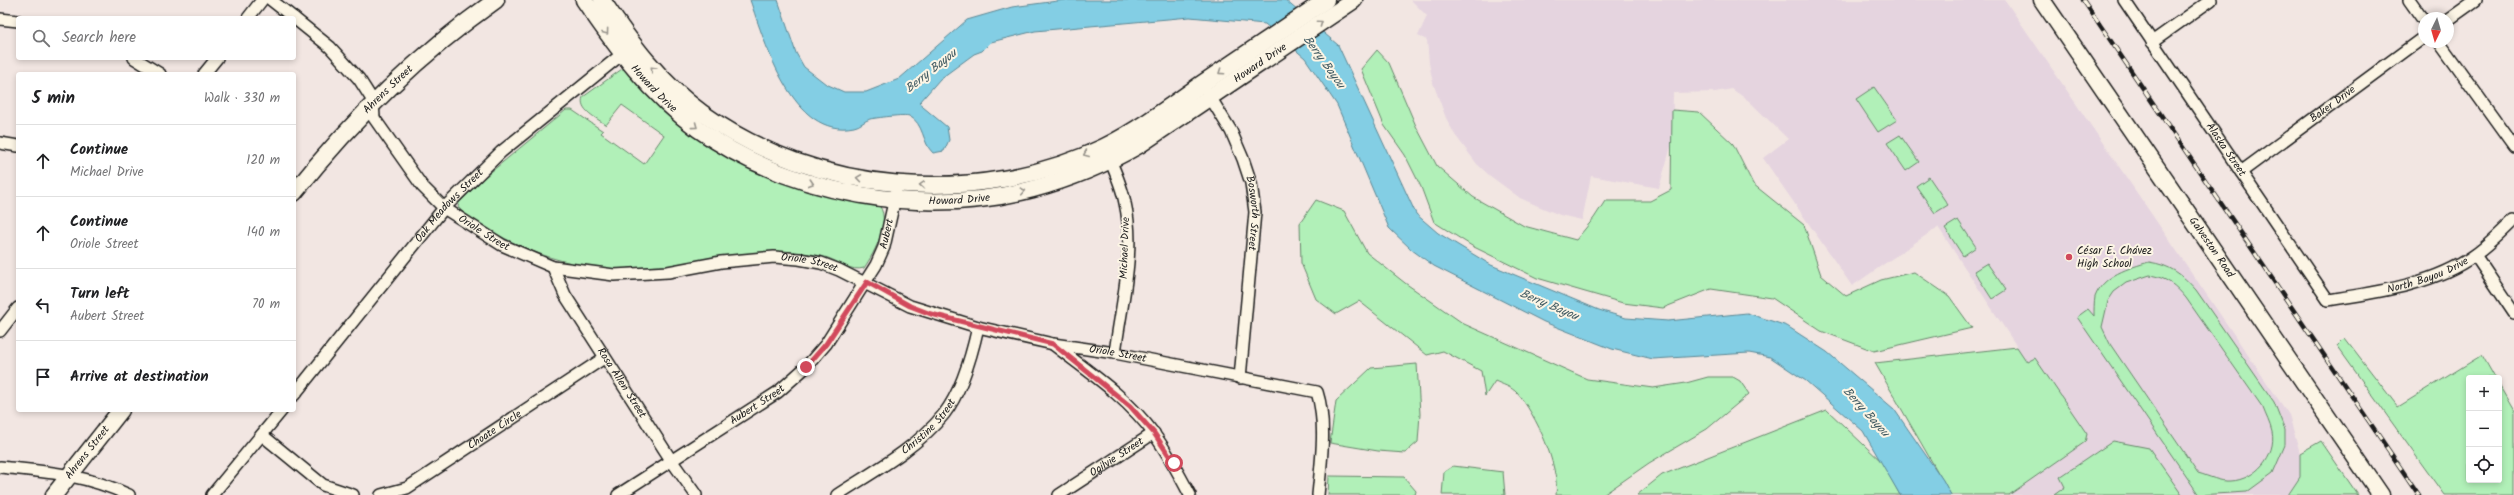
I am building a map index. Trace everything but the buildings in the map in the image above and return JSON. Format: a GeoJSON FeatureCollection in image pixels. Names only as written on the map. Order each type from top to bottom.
{"type":"FeatureCollection","features":[{"type":"Feature","properties":{"kind":"main road","name":"Ahrens Street"},"geometry":{"type":"LineString","coordinates":[[296,191],[332,146],[374,101],[471,18],[496,0]]}},
{"type":"Feature","properties":{"kind":"main road","name":"Howard Drive"},"geometry":{"type":"LineString","coordinates":[[584,0],[628,50],[701,112],[750,143],[774,162],[823,187],[894,199],[930,201],[1001,188]]}},
{"type":"Feature","properties":{"kind":"main road","name":"Howard Drive"},"geometry":{"type":"LineString","coordinates":[[602,0],[628,50]]}},
{"type":"Feature","properties":{"kind":"main road","name":"Howard Drive"},"geometry":{"type":"LineString","coordinates":[[774,162],[898,183],[1033,189],[1108,154],[1139,145],[1206,91],[1253,50],[1328,5],[1354,0]]}},
{"type":"Feature","properties":{"kind":"main road","name":"Galveston Road"},"geometry":{"type":"LineString","coordinates":[[2042,0],[2380,495]]}},
{"type":"Feature","properties":{"kind":"main road","name":"Howard Drive"},"geometry":{"type":"LineString","coordinates":[[1206,91],[1264,62],[1328,5]]}},
{"type":"Feature","properties":{"kind":"main road","name":"Ahrens Street"},"geometry":{"type":"LineString","coordinates":[[54,495],[119,412]]}},
{"type":"Feature","properties":{"kind":"street"},"geometry":{"type":"LineString","coordinates":[[250,16],[262,0]]}},
{"type":"Feature","properties":{"kind":"street","name":"Oriole Street"},"geometry":{"type":"LineString","coordinates":[[271,0],[291,16]]}},
{"type":"Feature","properties":{"kind":"street","name":"Alaska Street"},"geometry":{"type":"LineString","coordinates":[[2124,0],[2328,300]]}},
{"type":"Feature","properties":{"kind":"street"},"geometry":{"type":"LineString","coordinates":[[2152,42],[2211,0]]}},
{"type":"Feature","properties":{"kind":"street"},"geometry":{"type":"LineString","coordinates":[[2409,0],[2418,13]]}},
{"type":"Feature","properties":{"kind":"street"},"geometry":{"type":"LineString","coordinates":[[2454,16],[2476,0]]}},
{"type":"Feature","properties":{"kind":"street"},"geometry":{"type":"LineString","coordinates":[[0,19],[16,21]]}},
{"type":"Feature","properties":{"kind":"street","name":"Oriole Street"},"geometry":{"type":"LineString","coordinates":[[296,20],[330,47],[359,79],[374,101],[374,118],[422,186],[444,208],[502,245],[553,267],[614,275],[668,272],[721,262],[774,257],[821,262],[867,282],[910,306],[978,327],[1053,344],[1115,352],[1316,392],[1320,403],[1321,454],[1318,495]]}},
{"type":"Feature","properties":{"kind":"street","name":"Baker Drive"},"geometry":{"type":"LineString","coordinates":[[2241,172],[2418,41]]}},
{"type":"Feature","properties":{"kind":"street"},"geometry":{"type":"LineString","coordinates":[[2443,48],[2514,146]]}},
{"type":"Feature","properties":{"kind":"street","name":"Oak Meadows Street"},"geometry":{"type":"LineString","coordinates":[[296,392],[444,208],[501,152],[628,50]]}},
{"type":"Feature","properties":{"kind":"street"},"geometry":{"type":"LineString","coordinates":[[137,60],[157,72]]}},
{"type":"Feature","properties":{"kind":"street"},"geometry":{"type":"LineString","coordinates":[[206,72],[214,60]]}},
{"type":"Feature","properties":{"kind":"street","name":"Bosworth Street"},"geometry":{"type":"LineString","coordinates":[[1206,91],[1231,131],[1243,159],[1251,183],[1255,212],[1240,378]]}},
{"type":"Feature","properties":{"kind":"street"},"geometry":{"type":"LineString","coordinates":[[0,143],[16,146]]}},
{"type":"Feature","properties":{"kind":"street","name":"Michael Drive"},"geometry":{"type":"LineString","coordinates":[[1108,154],[1125,202],[1128,221],[1127,261],[1115,352]]}},
{"type":"Feature","properties":{"kind":"street","name":"Aubert"},"geometry":{"type":"LineString","coordinates":[[867,282],[884,247],[898,183]]}},
{"type":"Feature","properties":{"kind":"street","name":"North Bayou Drive"},"geometry":{"type":"LineString","coordinates":[[2328,300],[2405,286],[2444,272],[2475,255],[2514,220]]}},
{"type":"Feature","properties":{"kind":"street"},"geometry":{"type":"LineString","coordinates":[[2475,255],[2514,313]]}},
{"type":"Feature","properties":{"kind":"street","name":"Rosa Allen Street"},"geometry":{"type":"LineString","coordinates":[[553,267],[564,295],[671,460],[696,495]]}},
{"type":"Feature","properties":{"kind":"street","name":"Aubert Street"},"geometry":{"type":"LineString","coordinates":[[618,495],[778,392],[806,367],[826,344],[867,282]]}},
{"type":"Feature","properties":{"kind":"street"},"geometry":{"type":"LineString","coordinates":[[0,331],[16,311]]}},
{"type":"Feature","properties":{"kind":"street","name":"Christine Street"},"geometry":{"type":"LineString","coordinates":[[837,495],[914,445],[945,414],[968,366],[978,327]]}},
{"type":"Feature","properties":{"kind":"street"},"geometry":{"type":"LineString","coordinates":[[1053,344],[1130,406],[1154,433],[1174,463],[1190,495]]}},
{"type":"Feature","properties":{"kind":"street","name":"Choate Circle"},"geometry":{"type":"LineString","coordinates":[[381,495],[407,488],[604,358]]}},
{"type":"Feature","properties":{"kind":"street"},"geometry":{"type":"LineString","coordinates":[[212,495],[280,412]]}},
{"type":"Feature","properties":{"kind":"street","name":"Ogilvie Street"},"geometry":{"type":"LineString","coordinates":[[1059,495],[1154,433]]}},
{"type":"Feature","properties":{"kind":"street"},"geometry":{"type":"LineString","coordinates":[[262,435],[323,485],[353,495]]}},
{"type":"Feature","properties":{"kind":"street"},"geometry":{"type":"LineString","coordinates":[[0,467],[70,474],[102,483],[129,495]]}},
{"type":"Feature","properties":{"kind":"shaded area","name":"César E. Chávez High School"},"geometry":{"type":"Polygon","coordinates":[[[1411,0],[2005,0],[2289,415],[2300,453],[2300,477],[2288,495],[2009,495],[2027,362],[1938,227],[1852,286],[1763,158],[1788,139],[1749,101],[1732,89],[1715,92],[1673,93],[1672,143],[1659,188],[1591,176],[1582,220],[1560,215],[1538,206],[1520,198],[1489,175],[1477,164],[1455,135],[1446,118],[1433,83],[1427,40],[1418,36],[1427,16],[1411,0]]]}},
{"type":"Feature","properties":{"kind":"green space"},"geometry":{"type":"Polygon","coordinates":[[[1377,50],[1389,63],[1416,126],[1437,166],[1473,197],[1524,226],[1576,240],[1594,218],[1605,201],[1650,201],[1671,190],[1672,110],[1699,112],[1733,144],[1753,184],[1804,225],[1821,275],[1846,296],[1881,280],[1914,272],[1949,296],[1972,328],[1874,351],[1821,331],[1772,298],[1711,289],[1663,308],[1623,303],[1537,278],[1472,246],[1434,222],[1421,187],[1405,155],[1384,125],[1361,69],[1377,50]]]}},
{"type":"Feature","properties":{"kind":"green space"},"geometry":{"type":"Polygon","coordinates":[[[622,69],[628,70],[687,127],[877,203],[881,209],[883,226],[881,235],[873,253],[864,268],[850,268],[828,258],[792,252],[761,253],[648,269],[609,269],[589,266],[570,263],[532,251],[514,243],[477,223],[458,207],[459,203],[486,176],[566,110],[572,110],[603,131],[601,133],[644,164],[664,135],[622,105],[606,125],[589,113],[583,106],[582,102],[583,97],[622,69]]]}},
{"type":"Feature","properties":{"kind":"green space"},"geometry":{"type":"Polygon","coordinates":[[[1874,87],[1897,120],[1878,132],[1856,99],[1874,87]]]}},
{"type":"Feature","properties":{"kind":"green space"},"geometry":{"type":"Polygon","coordinates":[[[1900,135],[1919,162],[1906,171],[1887,143],[1900,135]]]}},
{"type":"Feature","properties":{"kind":"green space"},"geometry":{"type":"Polygon","coordinates":[[[1929,177],[1948,205],[1935,213],[1916,186],[1929,177]]]}},
{"type":"Feature","properties":{"kind":"green space"},"geometry":{"type":"Polygon","coordinates":[[[1316,200],[1344,211],[1367,253],[1405,283],[1464,324],[1587,379],[1653,388],[1686,383],[1708,377],[1733,377],[1740,381],[1749,394],[1707,429],[1649,463],[1603,495],[1556,495],[1554,470],[1545,441],[1532,414],[1515,391],[1495,381],[1485,396],[1481,371],[1443,351],[1427,355],[1359,301],[1336,314],[1316,299],[1301,263],[1300,223],[1316,200]]]}},
{"type":"Feature","properties":{"kind":"green space"},"geometry":{"type":"Polygon","coordinates":[[[1958,220],[1976,247],[1963,256],[1945,228],[1958,220]]]}},
{"type":"Feature","properties":{"kind":"green space"},"geometry":{"type":"Polygon","coordinates":[[[2149,262],[2163,265],[2175,271],[2191,284],[2274,402],[2285,430],[2285,445],[2273,473],[2247,492],[2199,495],[2077,317],[2088,309],[2094,316],[2095,297],[2099,289],[2110,278],[2125,270],[2149,262]],[[2150,275],[2126,283],[2114,292],[2108,301],[2102,327],[2110,344],[2198,473],[2219,480],[2240,480],[2256,471],[2262,465],[2268,457],[2271,449],[2273,441],[2272,432],[2263,408],[2186,298],[2170,283],[2161,278],[2150,275]]]}},
{"type":"Feature","properties":{"kind":"green space"},"geometry":{"type":"Polygon","coordinates":[[[1987,263],[2006,290],[1992,299],[1974,271],[1987,263]]]}},
{"type":"Feature","properties":{"kind":"green space"},"geometry":{"type":"Polygon","coordinates":[[[2345,338],[2398,407],[2482,355],[2493,375],[2466,375],[2466,483],[2502,483],[2502,389],[2514,410],[2514,495],[2444,495],[2337,346],[2345,338]]]}},
{"type":"Feature","properties":{"kind":"green space"},"geometry":{"type":"Polygon","coordinates":[[[2017,347],[2027,362],[2035,358],[2087,434],[2085,442],[2009,495],[1951,495],[1875,363],[2017,347]]]}},
{"type":"Feature","properties":{"kind":"green space"},"geometry":{"type":"Polygon","coordinates":[[[1417,364],[1420,414],[1418,442],[1405,453],[1378,451],[1330,443],[1336,401],[1371,368],[1417,364]]]}},
{"type":"Feature","properties":{"kind":"green space"},"geometry":{"type":"Polygon","coordinates":[[[1827,410],[1883,463],[1900,495],[1637,495],[1662,475],[1827,410]]]}},
{"type":"Feature","properties":{"kind":"green space"},"geometry":{"type":"Polygon","coordinates":[[[2113,441],[2149,448],[2182,495],[2054,495],[2065,487],[2060,477],[2113,441]]]}},
{"type":"Feature","properties":{"kind":"green space"},"geometry":{"type":"Polygon","coordinates":[[[2321,441],[2358,495],[2288,495],[2300,477],[2300,453],[2321,441]]]}},
{"type":"Feature","properties":{"kind":"green space"},"geometry":{"type":"Polygon","coordinates":[[[1453,466],[1503,472],[1505,495],[1442,495],[1444,472],[1453,466]]]}},
{"type":"Feature","properties":{"kind":"green space"},"geometry":{"type":"Polygon","coordinates":[[[1329,476],[1404,477],[1416,491],[1415,495],[1328,495],[1329,476]]]}},
{"type":"Feature","properties":{"kind":"water","name":"Berry Bayou"},"geometry":{"type":"Polygon","coordinates":[[[750,0],[778,0],[796,53],[804,67],[826,84],[844,92],[866,92],[899,79],[967,20],[1012,7],[1065,0],[1285,0],[1338,45],[1416,214],[1438,233],[1491,265],[1599,310],[1626,318],[1668,321],[1747,313],[1787,326],[1827,352],[1894,409],[1943,480],[1951,495],[1900,495],[1863,431],[1806,381],[1770,357],[1749,353],[1653,359],[1612,349],[1544,322],[1434,266],[1412,250],[1389,228],[1337,105],[1305,58],[1265,24],[1190,17],[1035,31],[991,42],[982,51],[974,54],[940,79],[920,102],[923,107],[947,127],[949,140],[944,151],[933,153],[929,149],[918,123],[909,116],[870,119],[854,127],[833,127],[814,119],[798,104],[773,63],[750,0]]]}},
{"type":"Feature","properties":{"kind":"railway"},"geometry":{"type":"LineString","coordinates":[[2083,0],[2419,495]]}},
{"type":"Feature","properties":{"kind":"place","name":"César E. Chávez High School"},"geometry":{"type":"Point","coordinates":[2069,257]}},
{"type":"Feature","properties":{"kind":"route"},"geometry":{"type":"LineString","coordinates":[[806,367],[826,344],[867,282],[886,294],[910,306],[931,314],[978,327],[1053,344],[1105,384],[1130,406],[1154,433],[1174,463]]}}]}
